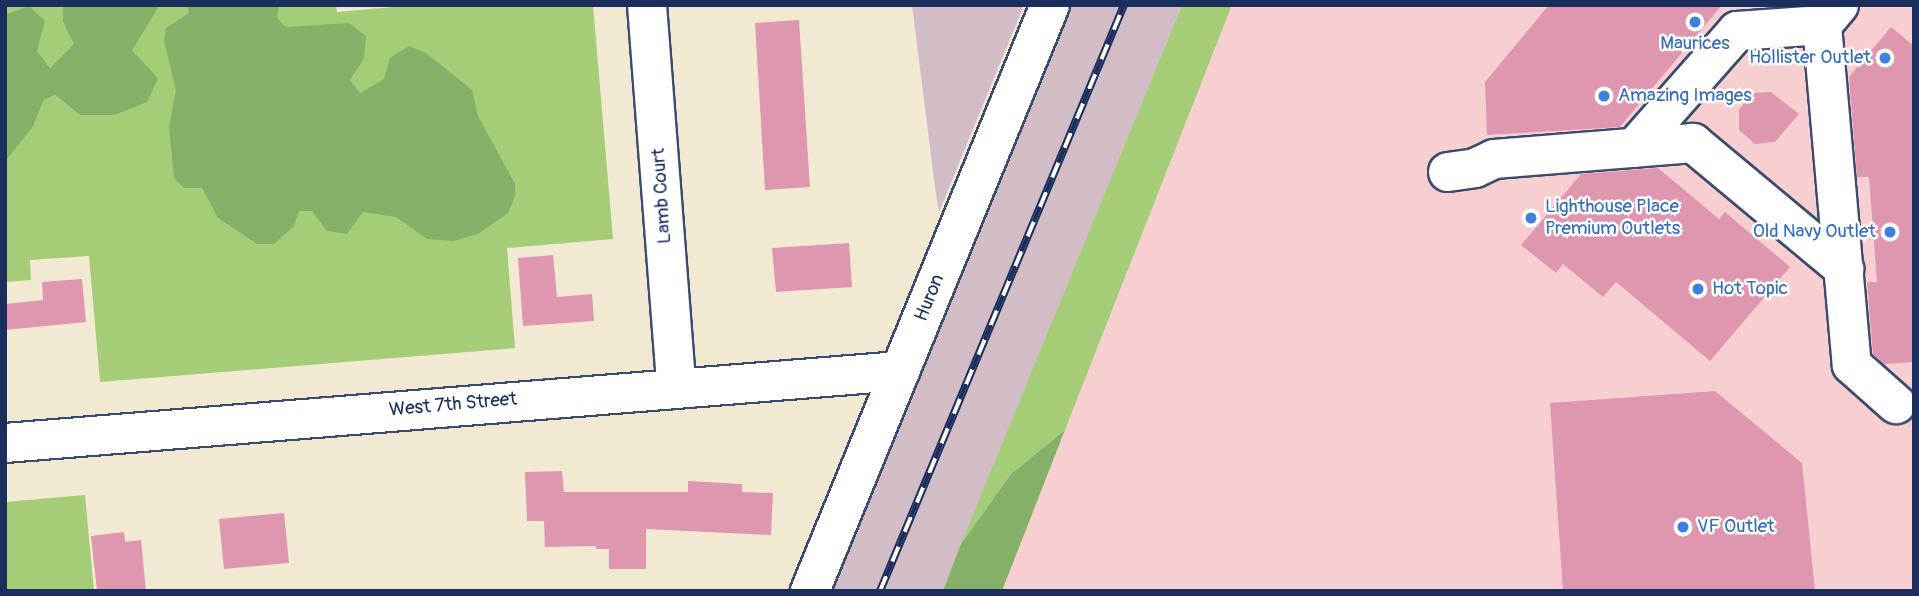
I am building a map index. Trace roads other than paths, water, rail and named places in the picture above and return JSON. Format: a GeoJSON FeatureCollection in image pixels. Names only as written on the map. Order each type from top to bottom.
{"type":"FeatureCollection","features":[{"type":"Feature","properties":{"kind":"street","name":"Lamb Court"},"geometry":{"type":"LineString","coordinates":[[647,5],[676,386]]}},
{"type":"Feature","properties":{"kind":"street","name":"Huron"},"geometry":{"type":"LineString","coordinates":[[810,591],[1051,5]]}},
{"type":"Feature","properties":{"kind":"street"},"geometry":{"type":"LineString","coordinates":[[1634,148],[1738,31],[1830,15],[1852,365],[1896,404]]}},
{"type":"Feature","properties":{"kind":"street"},"geometry":{"type":"LineString","coordinates":[[1448,172],[1475,168],[1494,159],[1693,143],[1844,269]]}},
{"type":"Feature","properties":{"kind":"street","name":"West 7th Street"},"geometry":{"type":"LineString","coordinates":[[5,443],[676,386],[900,371]]}},
{"type":"Feature","properties":{"kind":"railway"},"geometry":{"type":"LineString","coordinates":[[880,591],[1124,5]]}},
{"type":"Feature","properties":{"kind":"place","name":"Maurices"},"geometry":{"type":"Point","coordinates":[1695,22]}},
{"type":"Feature","properties":{"kind":"place","name":"Hollister Outlet"},"geometry":{"type":"Point","coordinates":[1885,58]}},
{"type":"Feature","properties":{"kind":"place","name":"Amazing Images"},"geometry":{"type":"Point","coordinates":[1604,96]}},
{"type":"Feature","properties":{"kind":"place","name":"Lighthouse Place Premium Outlets"},"geometry":{"type":"Point","coordinates":[1531,218]}},
{"type":"Feature","properties":{"kind":"place","name":"Old Navy Outlet"},"geometry":{"type":"Point","coordinates":[1890,232]}},
{"type":"Feature","properties":{"kind":"place","name":"Hot Topic"},"geometry":{"type":"Point","coordinates":[1698,289]}},
{"type":"Feature","properties":{"kind":"place","name":"VF Outlet"},"geometry":{"type":"Point","coordinates":[1683,527]}}]}
